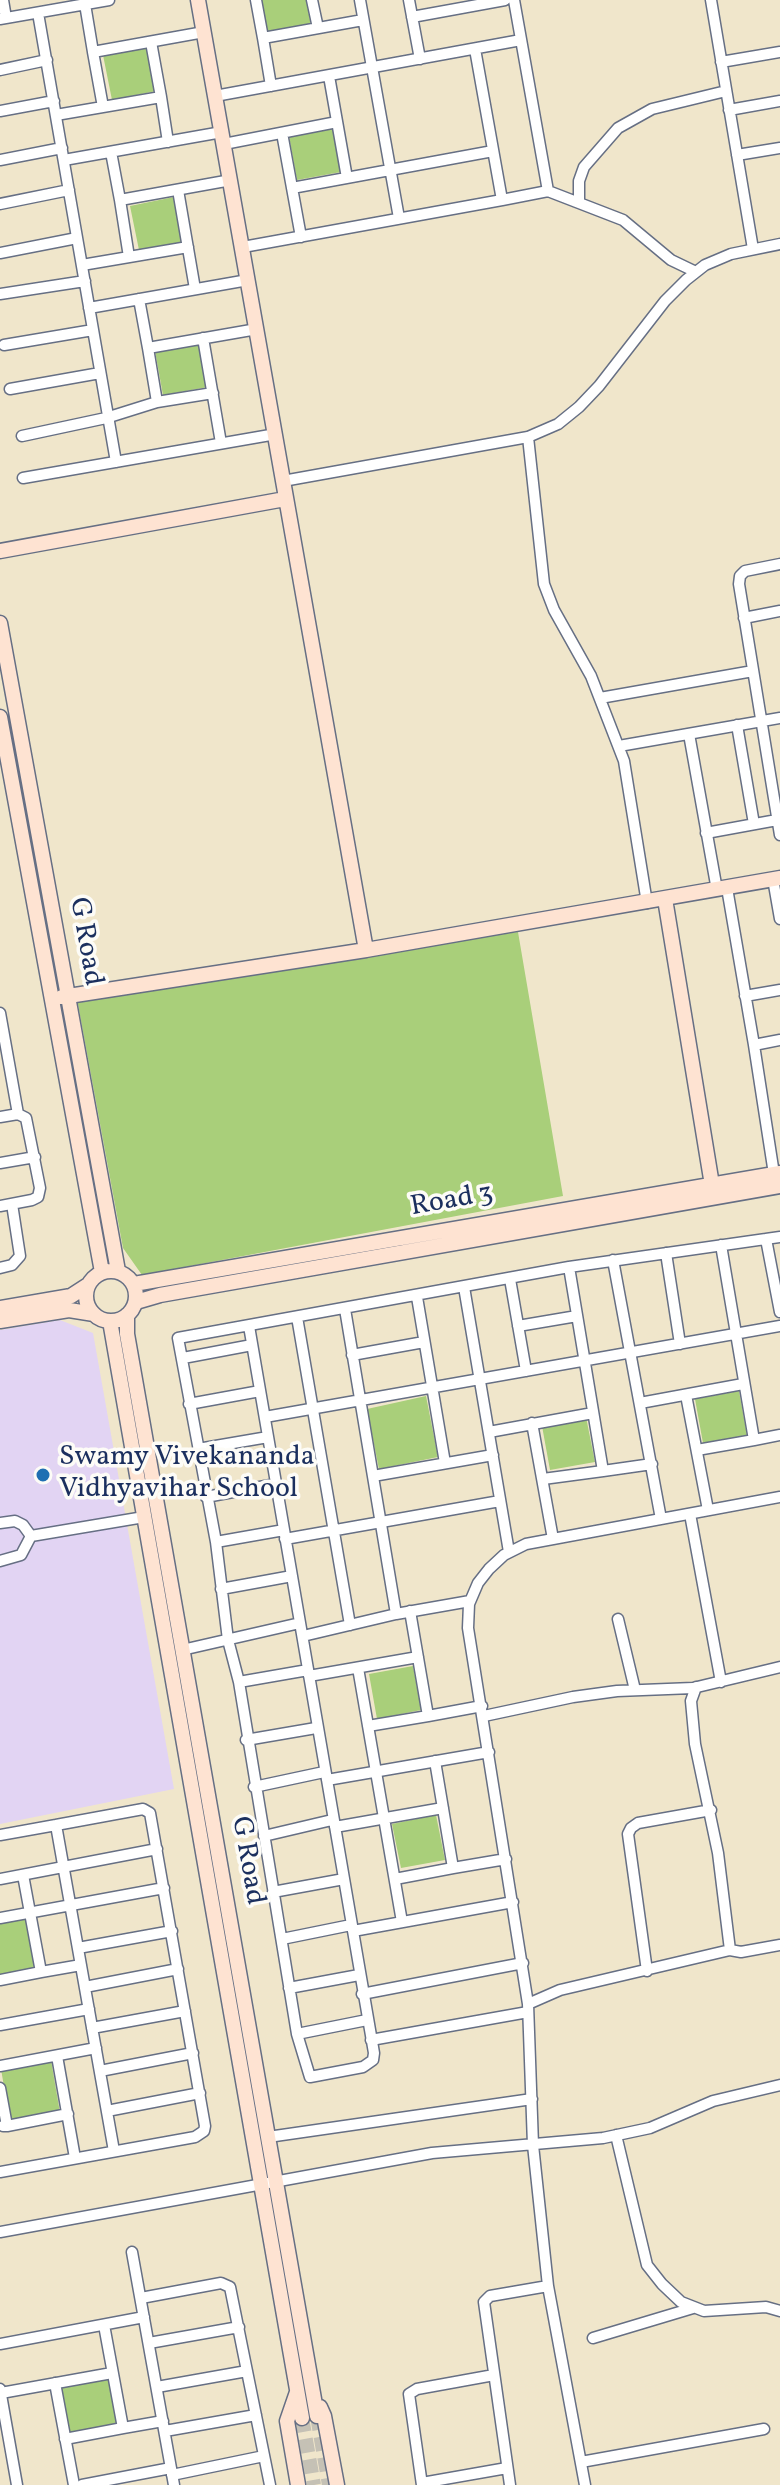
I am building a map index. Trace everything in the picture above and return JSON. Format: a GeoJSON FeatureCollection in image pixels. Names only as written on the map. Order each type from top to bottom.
{"type":"FeatureCollection","features":[{"type":"Feature","properties":{"kind":"street"},"geometry":{"type":"LineString","coordinates":[[3,0],[3,19],[109,0]]}},
{"type":"Feature","properties":{"kind":"street"},"geometry":{"type":"LineString","coordinates":[[198,0],[366,950]]}},
{"type":"Feature","properties":{"kind":"street"},"geometry":{"type":"LineString","coordinates":[[256,0],[271,86]]}},
{"type":"Feature","properties":{"kind":"street"},"geometry":{"type":"LineString","coordinates":[[312,0],[318,28]]}},
{"type":"Feature","properties":{"kind":"street"},"geometry":{"type":"LineString","coordinates":[[360,0],[399,218]]}},
{"type":"Feature","properties":{"kind":"street"},"geometry":{"type":"LineString","coordinates":[[409,0],[420,59]]}},
{"type":"Feature","properties":{"kind":"street"},"geometry":{"type":"LineString","coordinates":[[412,17],[460,4],[505,0]]}},
{"type":"Feature","properties":{"kind":"street"},"geometry":{"type":"LineString","coordinates":[[514,0],[548,191]]}},
{"type":"Feature","properties":{"kind":"street"},"geometry":{"type":"LineString","coordinates":[[711,0],[753,249]]}},
{"type":"Feature","properties":{"kind":"street"},"geometry":{"type":"LineString","coordinates":[[93,2],[93,52],[103,107]]}},
{"type":"Feature","properties":{"kind":"street"},"geometry":{"type":"LineString","coordinates":[[38,13],[116,462]]}},
{"type":"Feature","properties":{"kind":"street"},"geometry":{"type":"LineString","coordinates":[[263,38],[363,20]]}},
{"type":"Feature","properties":{"kind":"street"},"geometry":{"type":"LineString","coordinates":[[93,52],[204,32]]}},
{"type":"Feature","properties":{"kind":"street"},"geometry":{"type":"LineString","coordinates":[[215,96],[521,40]]}},
{"type":"Feature","properties":{"kind":"street"},"geometry":{"type":"LineString","coordinates":[[151,42],[168,142]]}},
{"type":"Feature","properties":{"kind":"street"},"geometry":{"type":"LineString","coordinates":[[475,49],[502,200]]}},
{"type":"Feature","properties":{"kind":"street"},"geometry":{"type":"LineString","coordinates":[[721,62],[780,52]]}},
{"type":"Feature","properties":{"kind":"street"},"geometry":{"type":"LineString","coordinates":[[0,70],[47,60]]}},
{"type":"Feature","properties":{"kind":"street"},"geometry":{"type":"LineString","coordinates":[[329,76],[347,178]]}},
{"type":"Feature","properties":{"kind":"street"},"geometry":{"type":"LineString","coordinates":[[579,203],[579,181],[584,167],[618,128],[652,109],[726,91]]}},
{"type":"Feature","properties":{"kind":"street"},"geometry":{"type":"LineString","coordinates":[[56,115],[161,97]]}},
{"type":"Feature","properties":{"kind":"street"},"geometry":{"type":"LineString","coordinates":[[0,111],[54,101]]}},
{"type":"Feature","properties":{"kind":"street"},"geometry":{"type":"LineString","coordinates":[[729,110],[780,101]]}},
{"type":"Feature","properties":{"kind":"street"},"geometry":{"type":"LineString","coordinates":[[64,160],[168,142],[282,133],[337,122]]}},
{"type":"Feature","properties":{"kind":"street"},"geometry":{"type":"LineString","coordinates":[[282,133],[301,237]]}},
{"type":"Feature","properties":{"kind":"street"},"geometry":{"type":"LineString","coordinates":[[0,160],[62,148]]}},
{"type":"Feature","properties":{"kind":"street"},"geometry":{"type":"LineString","coordinates":[[737,155],[780,148]]}},
{"type":"Feature","properties":{"kind":"street"},"geometry":{"type":"LineString","coordinates":[[292,188],[493,151]]}},
{"type":"Feature","properties":{"kind":"street"},"geometry":{"type":"LineString","coordinates":[[111,152],[129,257]]}},
{"type":"Feature","properties":{"kind":"street"},"geometry":{"type":"LineString","coordinates":[[120,200],[231,180]]}},
{"type":"Feature","properties":{"kind":"street"},"geometry":{"type":"LineString","coordinates":[[0,204],[69,190]]}},
{"type":"Feature","properties":{"kind":"street"},"geometry":{"type":"LineString","coordinates":[[178,190],[195,289]]}},
{"type":"Feature","properties":{"kind":"street"},"geometry":{"type":"LineString","coordinates":[[243,247],[548,191],[623,220],[671,260],[696,272]]}},
{"type":"Feature","properties":{"kind":"street"},"geometry":{"type":"LineString","coordinates":[[0,253],[77,238]]}},
{"type":"Feature","properties":{"kind":"street"},"geometry":{"type":"LineString","coordinates":[[283,481],[528,437],[558,424],[599,386],[665,301],[696,272],[731,254],[780,244]]}},
{"type":"Feature","properties":{"kind":"street"},"geometry":{"type":"LineString","coordinates":[[82,265],[188,247]]}},
{"type":"Feature","properties":{"kind":"street"},"geometry":{"type":"LineString","coordinates":[[89,308],[248,280]]}},
{"type":"Feature","properties":{"kind":"street"},"geometry":{"type":"LineString","coordinates":[[0,294],[85,281]]}},
{"type":"Feature","properties":{"kind":"street"},"geometry":{"type":"LineString","coordinates":[[139,299],[157,402]]}},
{"type":"Feature","properties":{"kind":"street"},"geometry":{"type":"LineString","coordinates":[[148,348],[257,329]]}},
{"type":"Feature","properties":{"kind":"street"},"geometry":{"type":"LineString","coordinates":[[4,345],[93,330]]}},
{"type":"Feature","properties":{"kind":"street"},"geometry":{"type":"LineString","coordinates":[[203,338],[221,443]]}},
{"type":"Feature","properties":{"kind":"street"},"geometry":{"type":"LineString","coordinates":[[10,389],[100,373]]}},
{"type":"Feature","properties":{"kind":"street"},"geometry":{"type":"LineString","coordinates":[[22,436],[106,418],[157,402],[213,393]]}},
{"type":"Feature","properties":{"kind":"street"},"geometry":{"type":"LineString","coordinates":[[23,478],[276,434]]}},
{"type":"Feature","properties":{"kind":"street"},"geometry":{"type":"LineString","coordinates":[[528,437],[544,584],[554,610],[591,676],[619,746],[647,903]]}},
{"type":"Feature","properties":{"kind":"street"},"geometry":{"type":"LineString","coordinates":[[0,551],[285,499]]}},
{"type":"Feature","properties":{"kind":"street"},"geometry":{"type":"LineString","coordinates":[[780,564],[755,568],[740,576],[739,584],[780,835]]}},
{"type":"Feature","properties":{"kind":"street"},"geometry":{"type":"LineString","coordinates":[[744,618],[780,611]]}},
{"type":"Feature","properties":{"kind":"street","name":"G Road"},"geometry":{"type":"LineString","coordinates":[[0,623],[118,1271]]}},
{"type":"Feature","properties":{"kind":"street"},"geometry":{"type":"LineString","coordinates":[[600,698],[753,671]]}},
{"type":"Feature","properties":{"kind":"street","name":"G Road"},"geometry":{"type":"LineString","coordinates":[[0,717],[102,1272]]}},
{"type":"Feature","properties":{"kind":"street"},"geometry":{"type":"LineString","coordinates":[[619,746],[780,718]]}},
{"type":"Feature","properties":{"kind":"street"},"geometry":{"type":"LineString","coordinates":[[737,725],[754,824]]}},
{"type":"Feature","properties":{"kind":"street"},"geometry":{"type":"LineString","coordinates":[[689,734],[706,833],[722,889],[745,996],[778,1178]]}},
{"type":"Feature","properties":{"kind":"street"},"geometry":{"type":"LineString","coordinates":[[706,833],[777,820]]}},
{"type":"Feature","properties":{"kind":"street"},"geometry":{"type":"LineString","coordinates":[[51,999],[366,950],[776,878],[780,919]]}},
{"type":"Feature","properties":{"kind":"street"},"geometry":{"type":"LineString","coordinates":[[665,899],[713,1191]]}},
{"type":"Feature","properties":{"kind":"street"},"geometry":{"type":"LineString","coordinates":[[745,996],[780,990]]}},
{"type":"Feature","properties":{"kind":"street"},"geometry":{"type":"LineString","coordinates":[[0,1013],[18,1114]]}},
{"type":"Feature","properties":{"kind":"street"},"geometry":{"type":"LineString","coordinates":[[754,1045],[780,1040]]}},
{"type":"Feature","properties":{"kind":"street"},"geometry":{"type":"LineString","coordinates":[[0,1117],[18,1114],[26,1118],[40,1194],[32,1200],[6,1205],[20,1256],[12,1265],[0,1268]]}},
{"type":"Feature","properties":{"kind":"street"},"geometry":{"type":"LineString","coordinates":[[0,1163],[35,1157]]}},
{"type":"Feature","properties":{"kind":"street","name":"Road 3"},"geometry":{"type":"LineString","coordinates":[[132,1308],[160,1295],[778,1178]]}},
{"type":"Feature","properties":{"kind":"street","name":"Road 3"},"geometry":{"type":"LineString","coordinates":[[134,1284],[713,1191]]}},
{"type":"Feature","properties":{"kind":"street"},"geometry":{"type":"LineString","coordinates":[[249,1326],[374,2053],[369,2064],[352,2071],[310,2077],[297,2034],[246,1740],[239,1682],[228,1640],[216,1542],[178,1338],[569,1267],[780,1237]]}},
{"type":"Feature","properties":{"kind":"street"},"geometry":{"type":"LineString","coordinates":[[766,1239],[780,1312]]}},
{"type":"Feature","properties":{"kind":"street"},"geometry":{"type":"LineString","coordinates":[[721,1245],[754,1440]]}},
{"type":"Feature","properties":{"kind":"street"},"geometry":{"type":"LineString","coordinates":[[666,1253],[680,1344]]}},
{"type":"Feature","properties":{"kind":"street"},"geometry":{"type":"LineString","coordinates":[[613,1260],[661,1519]]}},
{"type":"Feature","properties":{"kind":"street"},"geometry":{"type":"LineString","coordinates":[[569,1267],[603,1471]]}},
{"type":"Feature","properties":{"kind":"street"},"geometry":{"type":"LineString","coordinates":[[0,1308],[71,1296],[102,1272],[118,1271],[134,1284],[132,1308],[110,1321],[94,1314],[69,1310],[0,1321]]}},
{"type":"Feature","properties":{"kind":"street"},"geometry":{"type":"LineString","coordinates":[[510,1279],[526,1371]]}},
{"type":"Feature","properties":{"kind":"street"},"geometry":{"type":"LineString","coordinates":[[88,1285],[86,1301],[94,1314]]}},
{"type":"Feature","properties":{"kind":"street"},"geometry":{"type":"LineString","coordinates":[[464,1287],[509,1552]]}},
{"type":"Feature","properties":{"kind":"street"},"geometry":{"type":"LineString","coordinates":[[417,1297],[445,1463]]}},
{"type":"Feature","properties":{"kind":"street","name":"G Road"},"geometry":{"type":"LineString","coordinates":[[132,1308],[127,1334],[276,2182],[305,2392]]}},
{"type":"Feature","properties":{"kind":"street"},"geometry":{"type":"LineString","coordinates":[[345,1309],[396,1614]]}},
{"type":"Feature","properties":{"kind":"street"},"geometry":{"type":"LineString","coordinates":[[518,1326],[577,1316]]}},
{"type":"Feature","properties":{"kind":"street"},"geometry":{"type":"LineString","coordinates":[[297,1317],[350,1625]]}},
{"type":"Feature","properties":{"kind":"street","name":"G Road"},"geometry":{"type":"LineString","coordinates":[[110,1321],[260,2185],[310,2417]]}},
{"type":"Feature","properties":{"kind":"street"},"geometry":{"type":"LineString","coordinates":[[265,1417],[780,1326]]}},
{"type":"Feature","properties":{"kind":"street"},"geometry":{"type":"LineString","coordinates":[[352,1355],[424,1342]]}},
{"type":"Feature","properties":{"kind":"street"},"geometry":{"type":"LineString","coordinates":[[183,1358],[252,1345]]}},
{"type":"Feature","properties":{"kind":"street"},"geometry":{"type":"LineString","coordinates":[[640,1403],[743,1384]]}},
{"type":"Feature","properties":{"kind":"street"},"geometry":{"type":"LineString","coordinates":[[189,1404],[260,1391]]}},
{"type":"Feature","properties":{"kind":"street"},"geometry":{"type":"LineString","coordinates":[[686,1395],[708,1510]]}},
{"type":"Feature","properties":{"kind":"street"},"geometry":{"type":"LineString","coordinates":[[489,1432],[593,1413]]}},
{"type":"Feature","properties":{"kind":"street"},"geometry":{"type":"LineString","coordinates":[[532,1423],[553,1539]]}},
{"type":"Feature","properties":{"kind":"street"},"geometry":{"type":"LineString","coordinates":[[697,1450],[780,1435]]}},
{"type":"Feature","properties":{"kind":"street"},"geometry":{"type":"LineString","coordinates":[[198,1449],[268,1437]]}},
{"type":"Feature","properties":{"kind":"street"},"geometry":{"type":"LineString","coordinates":[[373,1476],[493,1455]]}},
{"type":"Feature","properties":{"kind":"street"},"geometry":{"type":"LineString","coordinates":[[543,1479],[652,1464]]}},
{"type":"Feature","properties":{"kind":"street"},"geometry":{"type":"LineString","coordinates":[[206,1497],[276,1484]]}},
{"type":"Feature","properties":{"kind":"street"},"geometry":{"type":"LineString","coordinates":[[585,2485],[548,2286],[533,2145],[528,2008],[523,1963],[468,1628],[470,1601],[489,1569],[509,1552],[526,1544],[780,1497]]}},
{"type":"Feature","properties":{"kind":"street"},"geometry":{"type":"LineString","coordinates":[[216,1542],[334,1530],[500,1501]]}},
{"type":"Feature","properties":{"kind":"street"},"geometry":{"type":"LineString","coordinates":[[690,1514],[721,1682]]}},
{"type":"Feature","properties":{"kind":"street"},"geometry":{"type":"LineString","coordinates":[[31,1536],[144,1517]]}},
{"type":"Feature","properties":{"kind":"street"},"geometry":{"type":"LineString","coordinates":[[0,1523],[15,1521],[23,1525],[31,1536]]}},
{"type":"Feature","properties":{"kind":"street"},"geometry":{"type":"LineString","coordinates":[[0,1561],[21,1555],[31,1536]]}},
{"type":"Feature","properties":{"kind":"street"},"geometry":{"type":"LineString","coordinates":[[221,1589],[292,1576]]}},
{"type":"Feature","properties":{"kind":"street"},"geometry":{"type":"LineString","coordinates":[[303,1636],[410,1611],[470,1601]]}},
{"type":"Feature","properties":{"kind":"street"},"geometry":{"type":"LineString","coordinates":[[410,1611],[428,1716]]}},
{"type":"Feature","properties":{"kind":"street"},"geometry":{"type":"LineString","coordinates":[[618,1619],[635,1690]]}},
{"type":"Feature","properties":{"kind":"street"},"geometry":{"type":"LineString","coordinates":[[182,1650],[300,1623]]}},
{"type":"Feature","properties":{"kind":"street"},"geometry":{"type":"LineString","coordinates":[[239,1682],[358,1668],[418,1657]]}},
{"type":"Feature","properties":{"kind":"street"},"geometry":{"type":"LineString","coordinates":[[368,1726],[573,1697],[696,1687],[780,1667]]}},
{"type":"Feature","properties":{"kind":"street"},"geometry":{"type":"LineString","coordinates":[[358,1668],[402,1922]]}},
{"type":"Feature","properties":{"kind":"street"},"geometry":{"type":"LineString","coordinates":[[696,1687],[691,1701],[695,1744],[711,1810],[730,1950]]}},
{"type":"Feature","properties":{"kind":"street"},"geometry":{"type":"LineString","coordinates":[[246,1740],[316,1728]]}},
{"type":"Feature","properties":{"kind":"street"},"geometry":{"type":"LineString","coordinates":[[254,1787],[376,1772],[489,1752]]}},
{"type":"Feature","properties":{"kind":"street"},"geometry":{"type":"LineString","coordinates":[[435,1761],[453,1868]]}},
{"type":"Feature","properties":{"kind":"street"},"geometry":{"type":"LineString","coordinates":[[264,1836],[443,1808]]}},
{"type":"Feature","properties":{"kind":"street"},"geometry":{"type":"LineString","coordinates":[[0,1835],[147,1810],[152,1818],[205,2126],[201,2133],[0,2172]]}},
{"type":"Feature","properties":{"kind":"street"},"geometry":{"type":"LineString","coordinates":[[647,1971],[628,1834],[638,1823],[711,1810]]}},
{"type":"Feature","properties":{"kind":"street"},"geometry":{"type":"LineString","coordinates":[[56,1825],[114,2151]]}},
{"type":"Feature","properties":{"kind":"street"},"geometry":{"type":"LineString","coordinates":[[0,1879],[157,1849]]}},
{"type":"Feature","properties":{"kind":"street"},"geometry":{"type":"LineString","coordinates":[[395,1879],[506,1859]]}},
{"type":"Feature","properties":{"kind":"street"},"geometry":{"type":"LineString","coordinates":[[23,1875],[41,1972]]}},
{"type":"Feature","properties":{"kind":"street"},"geometry":{"type":"LineString","coordinates":[[273,1892],[344,1879]]}},
{"type":"Feature","properties":{"kind":"street"},"geometry":{"type":"LineString","coordinates":[[0,1918],[164,1888]]}},
{"type":"Feature","properties":{"kind":"street"},"geometry":{"type":"LineString","coordinates":[[282,1939],[513,1902]]}},
{"type":"Feature","properties":{"kind":"street"},"geometry":{"type":"LineString","coordinates":[[78,1948],[172,1931]]}},
{"type":"Feature","properties":{"kind":"street"},"geometry":{"type":"LineString","coordinates":[[371,2040],[528,2008],[560,1990],[730,1950],[741,1952],[780,1945]]}},
{"type":"Feature","properties":{"kind":"street"},"geometry":{"type":"LineString","coordinates":[[362,1994],[523,1963]]}},
{"type":"Feature","properties":{"kind":"street"},"geometry":{"type":"LineString","coordinates":[[0,1980],[81,1965]]}},
{"type":"Feature","properties":{"kind":"street"},"geometry":{"type":"LineString","coordinates":[[85,1987],[178,1969]]}},
{"type":"Feature","properties":{"kind":"street"},"geometry":{"type":"LineString","coordinates":[[289,1988],[359,1975]]}},
{"type":"Feature","properties":{"kind":"street"},"geometry":{"type":"LineString","coordinates":[[0,2025],[89,2009]]}},
{"type":"Feature","properties":{"kind":"street"},"geometry":{"type":"LineString","coordinates":[[92,2028],[185,2011]]}},
{"type":"Feature","properties":{"kind":"street"},"geometry":{"type":"LineString","coordinates":[[297,2034],[367,2020]]}},
{"type":"Feature","properties":{"kind":"street"},"geometry":{"type":"LineString","coordinates":[[0,2066],[96,2048]]}},
{"type":"Feature","properties":{"kind":"street"},"geometry":{"type":"LineString","coordinates":[[100,2071],[193,2053]]}},
{"type":"Feature","properties":{"kind":"street"},"geometry":{"type":"LineString","coordinates":[[57,2056],[75,2158]]}},
{"type":"Feature","properties":{"kind":"street"},"geometry":{"type":"LineString","coordinates":[[0,2232],[432,2153],[616,2135],[650,2128],[713,2101],[780,2085]]}},
{"type":"Feature","properties":{"kind":"street"},"geometry":{"type":"LineString","coordinates":[[0,2088],[3,2126],[68,2114]]}},
{"type":"Feature","properties":{"kind":"street"},"geometry":{"type":"LineString","coordinates":[[107,2111],[200,2093]]}},
{"type":"Feature","properties":{"kind":"street"},"geometry":{"type":"LineString","coordinates":[[268,2137],[532,2099]]}},
{"type":"Feature","properties":{"kind":"street"},"geometry":{"type":"LineString","coordinates":[[616,2135],[647,2265],[662,2284],[693,2308],[704,2311],[766,2307],[780,2311]]}},
{"type":"Feature","properties":{"kind":"street"},"geometry":{"type":"LineString","coordinates":[[132,2252],[173,2476]]}},
{"type":"Feature","properties":{"kind":"street"},"geometry":{"type":"LineString","coordinates":[[141,2298],[221,2283],[230,2287],[270,2485]]}},
{"type":"Feature","properties":{"kind":"street"},"geometry":{"type":"LineString","coordinates":[[510,2485],[484,2307],[486,2299],[548,2286]]}},
{"type":"Feature","properties":{"kind":"street"},"geometry":{"type":"LineString","coordinates":[[593,2338],[693,2308]]}},
{"type":"Feature","properties":{"kind":"street"},"geometry":{"type":"LineString","coordinates":[[0,2344],[144,2317]]}},
{"type":"Feature","properties":{"kind":"street"},"geometry":{"type":"LineString","coordinates":[[104,2325],[123,2428]]}},
{"type":"Feature","properties":{"kind":"street"},"geometry":{"type":"LineString","coordinates":[[149,2343],[239,2327]]}},
{"type":"Feature","properties":{"kind":"street"},"geometry":{"type":"LineString","coordinates":[[157,2387],[247,2371]]}},
{"type":"Feature","properties":{"kind":"street"},"geometry":{"type":"LineString","coordinates":[[17,2485],[0,2391],[112,2373]]}},
{"type":"Feature","properties":{"kind":"street"},"geometry":{"type":"LineString","coordinates":[[494,2375],[417,2389],[409,2394],[422,2484],[507,2468]]}},
{"type":"Feature","properties":{"kind":"street"},"geometry":{"type":"LineString","coordinates":[[55,2383],[74,2485]]}},
{"type":"Feature","properties":{"kind":"street"},"geometry":{"type":"LineString","coordinates":[[298,2485],[287,2421],[305,2392],[324,2416],[337,2485]]}},
{"type":"Feature","properties":{"kind":"street"},"geometry":{"type":"LineString","coordinates":[[65,2439],[123,2428],[256,2415]]}},
{"type":"Feature","properties":{"kind":"street"},"geometry":{"type":"LineString","coordinates":[[581,2462],[764,2429]]}},
{"type":"Feature","properties":{"kind":"street"},"geometry":{"type":"LineString","coordinates":[[82,2485],[173,2476],[264,2456]]}},
{"type":"Feature","properties":{"kind":"shaded area"},"geometry":{"type":"Polygon","coordinates":[[[60,1320],[93,1333],[174,1789],[0,1824],[0,1330],[60,1320]]]}},
{"type":"Feature","properties":{"kind":"green space"},"geometry":{"type":"Polygon","coordinates":[[[261,0],[306,0],[311,25],[267,33],[261,0]]]}},
{"type":"Feature","properties":{"kind":"green space"},"geometry":{"type":"Polygon","coordinates":[[[148,47],[156,91],[112,100],[103,55],[148,47]]]}},
{"type":"Feature","properties":{"kind":"green space"},"geometry":{"type":"Polygon","coordinates":[[[333,127],[341,172],[297,180],[289,136],[333,127]]]}},
{"type":"Feature","properties":{"kind":"green space"},"geometry":{"type":"Polygon","coordinates":[[[174,197],[183,242],[139,250],[130,206],[174,197]]]}},
{"type":"Feature","properties":{"kind":"green space"},"geometry":{"type":"Polygon","coordinates":[[[199,342],[208,387],[163,395],[155,351],[199,342]]]}},
{"type":"Feature","properties":{"kind":"green space"},"geometry":{"type":"Polygon","coordinates":[[[518,932],[563,1196],[142,1275],[123,1248],[77,999],[518,932]]]}},
{"type":"Feature","properties":{"kind":"green space"},"geometry":{"type":"Polygon","coordinates":[[[739,1391],[747,1435],[703,1443],[695,1399],[739,1391]]]}},
{"type":"Feature","properties":{"kind":"green space"},"geometry":{"type":"Polygon","coordinates":[[[426,1396],[438,1457],[379,1469],[367,1409],[426,1396]]]}},
{"type":"Feature","properties":{"kind":"green space"},"geometry":{"type":"Polygon","coordinates":[[[586,1417],[595,1462],[550,1470],[542,1426],[586,1417]]]}},
{"type":"Feature","properties":{"kind":"green space"},"geometry":{"type":"Polygon","coordinates":[[[413,1666],[421,1710],[377,1719],[369,1674],[413,1666]]]}},
{"type":"Feature","properties":{"kind":"green space"},"geometry":{"type":"Polygon","coordinates":[[[436,1815],[445,1860],[401,1868],[392,1824],[436,1815]]]}},
{"type":"Feature","properties":{"kind":"green space"},"geometry":{"type":"Polygon","coordinates":[[[25,1917],[35,1970],[0,1976],[0,1922],[25,1917]]]}},
{"type":"Feature","properties":{"kind":"green space"},"geometry":{"type":"Polygon","coordinates":[[[51,2060],[60,2113],[10,2122],[1,2069],[51,2060]]]}},
{"type":"Feature","properties":{"kind":"green space"},"geometry":{"type":"Polygon","coordinates":[[[110,2378],[117,2426],[69,2433],[61,2386],[110,2378]]]}},
{"type":"Feature","properties":{"kind":"tunnel"},"geometry":{"type":"LineString","coordinates":[[317,2416],[329,2485]]}},
{"type":"Feature","properties":{"kind":"tunnel"},"geometry":{"type":"LineString","coordinates":[[302,2418],[314,2485]]}},
{"type":"Feature","properties":{"kind":"place","name":"Swamy Vivekananda Vidhyavihar School"},"geometry":{"type":"Point","coordinates":[43,1475]}}]}
